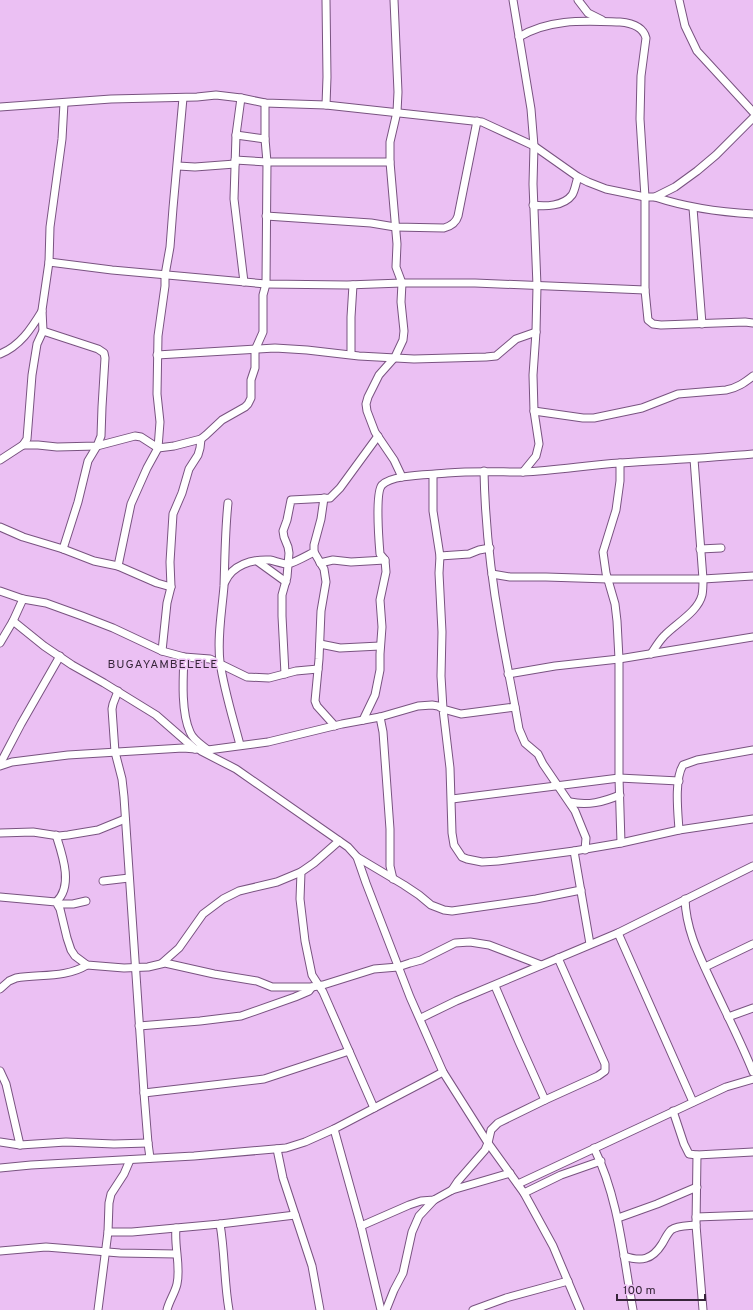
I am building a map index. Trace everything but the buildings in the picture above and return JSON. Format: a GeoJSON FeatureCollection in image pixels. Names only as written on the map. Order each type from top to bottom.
{"type":"FeatureCollection","features":[{"type":"Feature","properties":{"kind":"street"},"geometry":{"type":"LineString","coordinates":[[326,0],[326,105]]}},
{"type":"Feature","properties":{"kind":"street"},"geometry":{"type":"LineString","coordinates":[[394,0],[398,92],[397,112],[390,142],[390,162],[397,244],[396,267],[402,283],[400,302],[404,331],[403,340],[395,357],[379,375],[366,404],[371,421],[378,436],[394,460],[402,477]]}},
{"type":"Feature","properties":{"kind":"street"},"geometry":{"type":"LineString","coordinates":[[513,0],[531,109],[534,146],[533,205],[537,286],[533,375],[534,411],[539,435],[538,451],[536,456],[523,472]]}},
{"type":"Feature","properties":{"kind":"street"},"geometry":{"type":"LineString","coordinates":[[578,0],[588,13],[605,21]]}},
{"type":"Feature","properties":{"kind":"street"},"geometry":{"type":"LineString","coordinates":[[681,2],[685,26],[697,51],[753,112]]}},
{"type":"Feature","properties":{"kind":"street"},"geometry":{"type":"LineString","coordinates":[[519,37],[539,27],[561,22],[605,21],[627,23],[642,29],[646,38],[641,76],[640,119],[645,197],[645,290],[648,320],[653,324],[661,325],[753,323]]}},
{"type":"Feature","properties":{"kind":"street"},"geometry":{"type":"LineString","coordinates":[[0,107],[111,99],[183,98],[216,95],[265,103],[326,105],[477,121],[489,124],[534,146],[578,178],[606,189],[645,197],[654,197],[693,208],[753,214]]}},
{"type":"Feature","properties":{"kind":"street"},"geometry":{"type":"LineString","coordinates":[[118,566],[131,504],[147,468],[158,448],[160,422],[157,394],[157,355],[165,275],[170,247],[183,98]]}},
{"type":"Feature","properties":{"kind":"street"},"geometry":{"type":"LineString","coordinates":[[241,98],[236,135],[235,209],[244,282]]}},
{"type":"Feature","properties":{"kind":"street"},"geometry":{"type":"LineString","coordinates":[[0,460],[23,445],[27,436],[29,397],[37,344],[43,331],[42,310],[49,262],[50,227],[62,139],[64,103]]}},
{"type":"Feature","properties":{"kind":"street"},"geometry":{"type":"LineString","coordinates":[[23,445],[57,447],[98,446],[135,436],[158,448],[174,446],[201,439],[222,420],[248,404],[250,398],[251,380],[255,368],[255,350],[263,332],[263,295],[266,284],[267,162],[265,140],[265,103]]}},
{"type":"Feature","properties":{"kind":"street"},"geometry":{"type":"LineString","coordinates":[[654,197],[675,187],[697,171],[753,118]]}},
{"type":"Feature","properties":{"kind":"street"},"geometry":{"type":"LineString","coordinates":[[266,216],[371,223],[395,227],[444,228],[455,222],[468,171],[477,121]]}},
{"type":"Feature","properties":{"kind":"street"},"geometry":{"type":"LineString","coordinates":[[236,135],[265,140]]}},
{"type":"Feature","properties":{"kind":"street"},"geometry":{"type":"LineString","coordinates":[[178,166],[195,167],[235,162],[390,162]]}},
{"type":"Feature","properties":{"kind":"street"},"geometry":{"type":"LineString","coordinates":[[533,205],[552,205],[568,199],[572,195],[578,178]]}},
{"type":"Feature","properties":{"kind":"street"},"geometry":{"type":"LineString","coordinates":[[693,208],[702,324]]}},
{"type":"Feature","properties":{"kind":"street"},"geometry":{"type":"LineString","coordinates":[[49,262],[229,282],[266,284],[353,285],[475,283],[645,290]]}},
{"type":"Feature","properties":{"kind":"street"},"geometry":{"type":"LineString","coordinates":[[351,354],[353,285]]}},
{"type":"Feature","properties":{"kind":"street"},"geometry":{"type":"LineString","coordinates":[[0,354],[9,350],[18,343],[32,328],[42,310]]}},
{"type":"Feature","properties":{"kind":"street"},"geometry":{"type":"LineString","coordinates":[[43,331],[98,349],[104,353],[105,368],[101,436],[98,446],[88,462],[78,502],[63,549]]}},
{"type":"Feature","properties":{"kind":"street"},"geometry":{"type":"LineString","coordinates":[[157,355],[275,348],[414,359],[493,356],[498,355],[516,338],[536,332]]}},
{"type":"Feature","properties":{"kind":"street"},"geometry":{"type":"LineString","coordinates":[[534,411],[583,418],[594,418],[642,408],[678,394],[733,389],[740,386],[753,376]]}},
{"type":"Feature","properties":{"kind":"street"},"geometry":{"type":"LineString","coordinates":[[285,674],[282,596],[289,564],[288,547],[283,531],[291,500],[330,498],[340,488],[378,436]]}},
{"type":"Feature","properties":{"kind":"street"},"geometry":{"type":"LineString","coordinates":[[162,651],[167,603],[171,587],[170,562],[173,514],[190,469],[198,455],[201,439]]}},
{"type":"Feature","properties":{"kind":"street"},"geometry":{"type":"LineString","coordinates":[[363,720],[375,695],[380,670],[382,627],[380,600],[386,579],[386,572],[385,560],[380,554],[378,500],[379,490],[385,482],[402,477],[433,474],[484,471],[523,472],[620,463],[753,454]]}},
{"type":"Feature","properties":{"kind":"street"},"geometry":{"type":"LineString","coordinates":[[652,654],[657,644],[685,618],[700,601],[702,596],[703,579],[694,459]]}},
{"type":"Feature","properties":{"kind":"street"},"geometry":{"type":"LineString","coordinates":[[620,463],[620,481],[616,510],[603,552],[604,563],[615,604],[619,659],[619,778],[621,843]]}},
{"type":"Feature","properties":{"kind":"street"},"geometry":{"type":"LineString","coordinates":[[484,471],[492,574],[508,674],[516,707],[519,729],[528,747],[538,754],[570,802],[586,838],[585,850]]}},
{"type":"Feature","properties":{"kind":"street"},"geometry":{"type":"LineString","coordinates":[[433,474],[433,511],[440,556],[439,573],[442,632],[441,676],[452,799],[452,833],[454,845],[462,857],[482,862],[574,852],[679,830],[753,819]]}},
{"type":"Feature","properties":{"kind":"street"},"geometry":{"type":"LineString","coordinates":[[324,498],[321,519],[314,545],[314,552],[324,569],[326,582],[321,611],[315,701],[317,706],[335,726]]}},
{"type":"Feature","properties":{"kind":"street"},"geometry":{"type":"LineString","coordinates":[[228,504],[224,586],[219,637],[220,663],[240,746]]}},
{"type":"Feature","properties":{"kind":"street"},"geometry":{"type":"LineString","coordinates":[[0,527],[23,537],[94,560],[118,566],[171,587]]}},
{"type":"Feature","properties":{"kind":"street"},"geometry":{"type":"LineString","coordinates":[[440,556],[469,554],[490,548]]}},
{"type":"Feature","properties":{"kind":"street"},"geometry":{"type":"LineString","coordinates":[[700,549],[721,548]]}},
{"type":"Feature","properties":{"kind":"street"},"geometry":{"type":"LineString","coordinates":[[224,586],[228,576],[237,567],[248,562],[267,560],[289,564],[314,552]]}},
{"type":"Feature","properties":{"kind":"street"},"geometry":{"type":"LineString","coordinates":[[320,563],[333,560],[351,562],[385,560]]}},
{"type":"Feature","properties":{"kind":"street"},"geometry":{"type":"LineString","coordinates":[[257,561],[286,582]]}},
{"type":"Feature","properties":{"kind":"street"},"geometry":{"type":"LineString","coordinates":[[492,574],[510,577],[608,579],[703,579],[753,576]]}},
{"type":"Feature","properties":{"kind":"street"},"geometry":{"type":"LineString","coordinates":[[0,591],[23,599],[46,603],[82,616],[113,628],[162,651],[184,657],[202,658],[220,663],[247,677],[269,678],[296,671],[318,669]]}},
{"type":"Feature","properties":{"kind":"street"},"geometry":{"type":"LineString","coordinates":[[0,643],[13,621],[23,599]]}},
{"type":"Feature","properties":{"kind":"street"},"geometry":{"type":"LineString","coordinates":[[13,621],[44,646],[72,665],[156,715],[197,750],[236,769],[348,847],[357,857],[393,878],[419,895],[431,905],[444,910],[459,910],[536,900],[581,890]]}},
{"type":"Feature","properties":{"kind":"street"},"geometry":{"type":"LineString","coordinates":[[508,674],[555,666],[619,659],[753,637]]}},
{"type":"Feature","properties":{"kind":"street"},"geometry":{"type":"LineString","coordinates":[[320,644],[340,648],[380,646]]}},
{"type":"Feature","properties":{"kind":"street"},"geometry":{"type":"LineString","coordinates":[[0,764],[60,656]]}},
{"type":"Feature","properties":{"kind":"street"},"geometry":{"type":"LineString","coordinates":[[184,657],[184,698],[190,732],[196,740],[208,750]]}},
{"type":"Feature","properties":{"kind":"street"},"geometry":{"type":"LineString","coordinates":[[118,691],[114,698],[112,709],[115,752],[122,778],[139,1026],[150,1158]]}},
{"type":"Feature","properties":{"kind":"street"},"geometry":{"type":"LineString","coordinates":[[0,764],[68,755],[183,748],[208,750],[240,746],[268,742],[380,717],[418,706],[438,706],[461,714],[516,707]]}},
{"type":"Feature","properties":{"kind":"street"},"geometry":{"type":"LineString","coordinates":[[380,717],[383,732],[390,829],[390,866],[393,878]]}},
{"type":"Feature","properties":{"kind":"street"},"geometry":{"type":"LineString","coordinates":[[679,830],[679,781],[681,769],[687,763],[753,750]]}},
{"type":"Feature","properties":{"kind":"street"},"geometry":{"type":"LineString","coordinates":[[452,799],[619,778],[679,781]]}},
{"type":"Feature","properties":{"kind":"street"},"geometry":{"type":"LineString","coordinates":[[570,802],[594,804],[620,795]]}},
{"type":"Feature","properties":{"kind":"street"},"geometry":{"type":"LineString","coordinates":[[0,833],[33,832],[68,835],[98,830],[125,819]]}},
{"type":"Feature","properties":{"kind":"street"},"geometry":{"type":"LineString","coordinates":[[56,835],[66,875],[57,903],[71,950],[75,956],[87,965],[124,968],[148,967],[162,963],[179,948],[203,914],[223,899],[239,892],[277,882],[301,872],[314,863],[339,841]]}},
{"type":"Feature","properties":{"kind":"street"},"geometry":{"type":"LineString","coordinates":[[574,852],[590,944]]}},
{"type":"Feature","properties":{"kind":"street"},"geometry":{"type":"LineString","coordinates":[[357,857],[410,997],[444,1072],[488,1143],[524,1193],[553,1246],[580,1310]]}},
{"type":"Feature","properties":{"kind":"street"},"geometry":{"type":"LineString","coordinates":[[420,1018],[456,1001],[495,986],[618,933],[753,866]]}},
{"type":"Feature","properties":{"kind":"street"},"geometry":{"type":"LineString","coordinates":[[301,872],[300,899],[303,931],[315,987]]}},
{"type":"Feature","properties":{"kind":"street"},"geometry":{"type":"LineString","coordinates":[[103,881],[129,878]]}},
{"type":"Feature","properties":{"kind":"street"},"geometry":{"type":"LineString","coordinates":[[0,897],[71,905],[86,901]]}},
{"type":"Feature","properties":{"kind":"street"},"geometry":{"type":"LineString","coordinates":[[685,899],[685,912],[689,931],[728,1017],[739,1037],[753,1072]]}},
{"type":"Feature","properties":{"kind":"street"},"geometry":{"type":"LineString","coordinates":[[618,933],[693,1102]]}},
{"type":"Feature","properties":{"kind":"street"},"geometry":{"type":"LineString","coordinates":[[139,1026],[241,1016],[295,997],[315,987],[374,969],[398,967],[421,960],[455,942],[470,942],[489,945],[522,959],[541,965]]}},
{"type":"Feature","properties":{"kind":"street"},"geometry":{"type":"LineString","coordinates":[[705,968],[753,944]]}},
{"type":"Feature","properties":{"kind":"street"},"geometry":{"type":"LineString","coordinates":[[452,1190],[485,1150],[491,1130],[498,1123],[598,1076],[605,1071],[605,1064],[558,958]]}},
{"type":"Feature","properties":{"kind":"street"},"geometry":{"type":"LineString","coordinates":[[162,963],[249,980],[272,987],[315,987],[322,992],[374,1108]]}},
{"type":"Feature","properties":{"kind":"street"},"geometry":{"type":"LineString","coordinates":[[0,989],[16,978],[66,974],[87,965]]}},
{"type":"Feature","properties":{"kind":"street"},"geometry":{"type":"LineString","coordinates":[[495,986],[545,1100]]}},
{"type":"Feature","properties":{"kind":"street"},"geometry":{"type":"LineString","coordinates":[[728,1017],[753,1008]]}},
{"type":"Feature","properties":{"kind":"street"},"geometry":{"type":"LineString","coordinates":[[144,1093],[264,1079],[349,1050]]}},
{"type":"Feature","properties":{"kind":"street"},"geometry":{"type":"LineString","coordinates":[[0,1071],[6,1084],[20,1145]]}},
{"type":"Feature","properties":{"kind":"street"},"geometry":{"type":"LineString","coordinates":[[0,1168],[194,1156],[277,1149],[305,1142],[334,1129],[444,1072]]}},
{"type":"Feature","properties":{"kind":"street"},"geometry":{"type":"LineString","coordinates":[[518,1184],[693,1102],[736,1083],[753,1079]]}},
{"type":"Feature","properties":{"kind":"street"},"geometry":{"type":"LineString","coordinates":[[674,1111],[686,1150],[689,1154],[697,1155],[753,1152]]}},
{"type":"Feature","properties":{"kind":"street"},"geometry":{"type":"LineString","coordinates":[[334,1129],[361,1226],[381,1310]]}},
{"type":"Feature","properties":{"kind":"street"},"geometry":{"type":"LineString","coordinates":[[0,1142],[20,1145],[66,1142],[114,1144],[148,1143]]}},
{"type":"Feature","properties":{"kind":"street"},"geometry":{"type":"LineString","coordinates":[[594,1148],[615,1204],[633,1310]]}},
{"type":"Feature","properties":{"kind":"street"},"geometry":{"type":"LineString","coordinates":[[277,1149],[294,1215],[306,1245],[312,1266],[320,1310]]}},
{"type":"Feature","properties":{"kind":"street"},"geometry":{"type":"LineString","coordinates":[[697,1155],[696,1225],[703,1310]]}},
{"type":"Feature","properties":{"kind":"street"},"geometry":{"type":"LineString","coordinates":[[98,1310],[108,1232],[109,1203],[111,1194],[130,1160]]}},
{"type":"Feature","properties":{"kind":"street"},"geometry":{"type":"LineString","coordinates":[[524,1193],[561,1175],[600,1161]]}},
{"type":"Feature","properties":{"kind":"street"},"geometry":{"type":"LineString","coordinates":[[386,1310],[403,1273],[412,1232],[419,1216],[434,1200],[452,1190],[510,1173]]}},
{"type":"Feature","properties":{"kind":"street"},"geometry":{"type":"LineString","coordinates":[[618,1218],[697,1188]]}},
{"type":"Feature","properties":{"kind":"street"},"geometry":{"type":"LineString","coordinates":[[361,1226],[409,1205],[421,1201],[434,1200]]}},
{"type":"Feature","properties":{"kind":"street"},"geometry":{"type":"LineString","coordinates":[[108,1232],[132,1232],[220,1224],[294,1215]]}},
{"type":"Feature","properties":{"kind":"street"},"geometry":{"type":"LineString","coordinates":[[696,1216],[753,1215]]}},
{"type":"Feature","properties":{"kind":"street"},"geometry":{"type":"LineString","coordinates":[[220,1224],[224,1246],[229,1310]]}},
{"type":"Feature","properties":{"kind":"street"},"geometry":{"type":"LineString","coordinates":[[624,1256],[635,1260],[648,1258],[660,1248],[672,1229],[696,1225]]}},
{"type":"Feature","properties":{"kind":"street"},"geometry":{"type":"LineString","coordinates":[[167,1310],[168,1304],[177,1284],[178,1268],[176,1254],[176,1228]]}},
{"type":"Feature","properties":{"kind":"street"},"geometry":{"type":"LineString","coordinates":[[0,1251],[46,1247],[127,1254],[176,1254]]}},
{"type":"Feature","properties":{"kind":"street"},"geometry":{"type":"LineString","coordinates":[[473,1310],[506,1298],[568,1281]]}},
{"type":"Feature","properties":{"kind":"district","name":"BUGAYAMBELELE"},"geometry":{"type":"Point","coordinates":[163,665]}}]}
